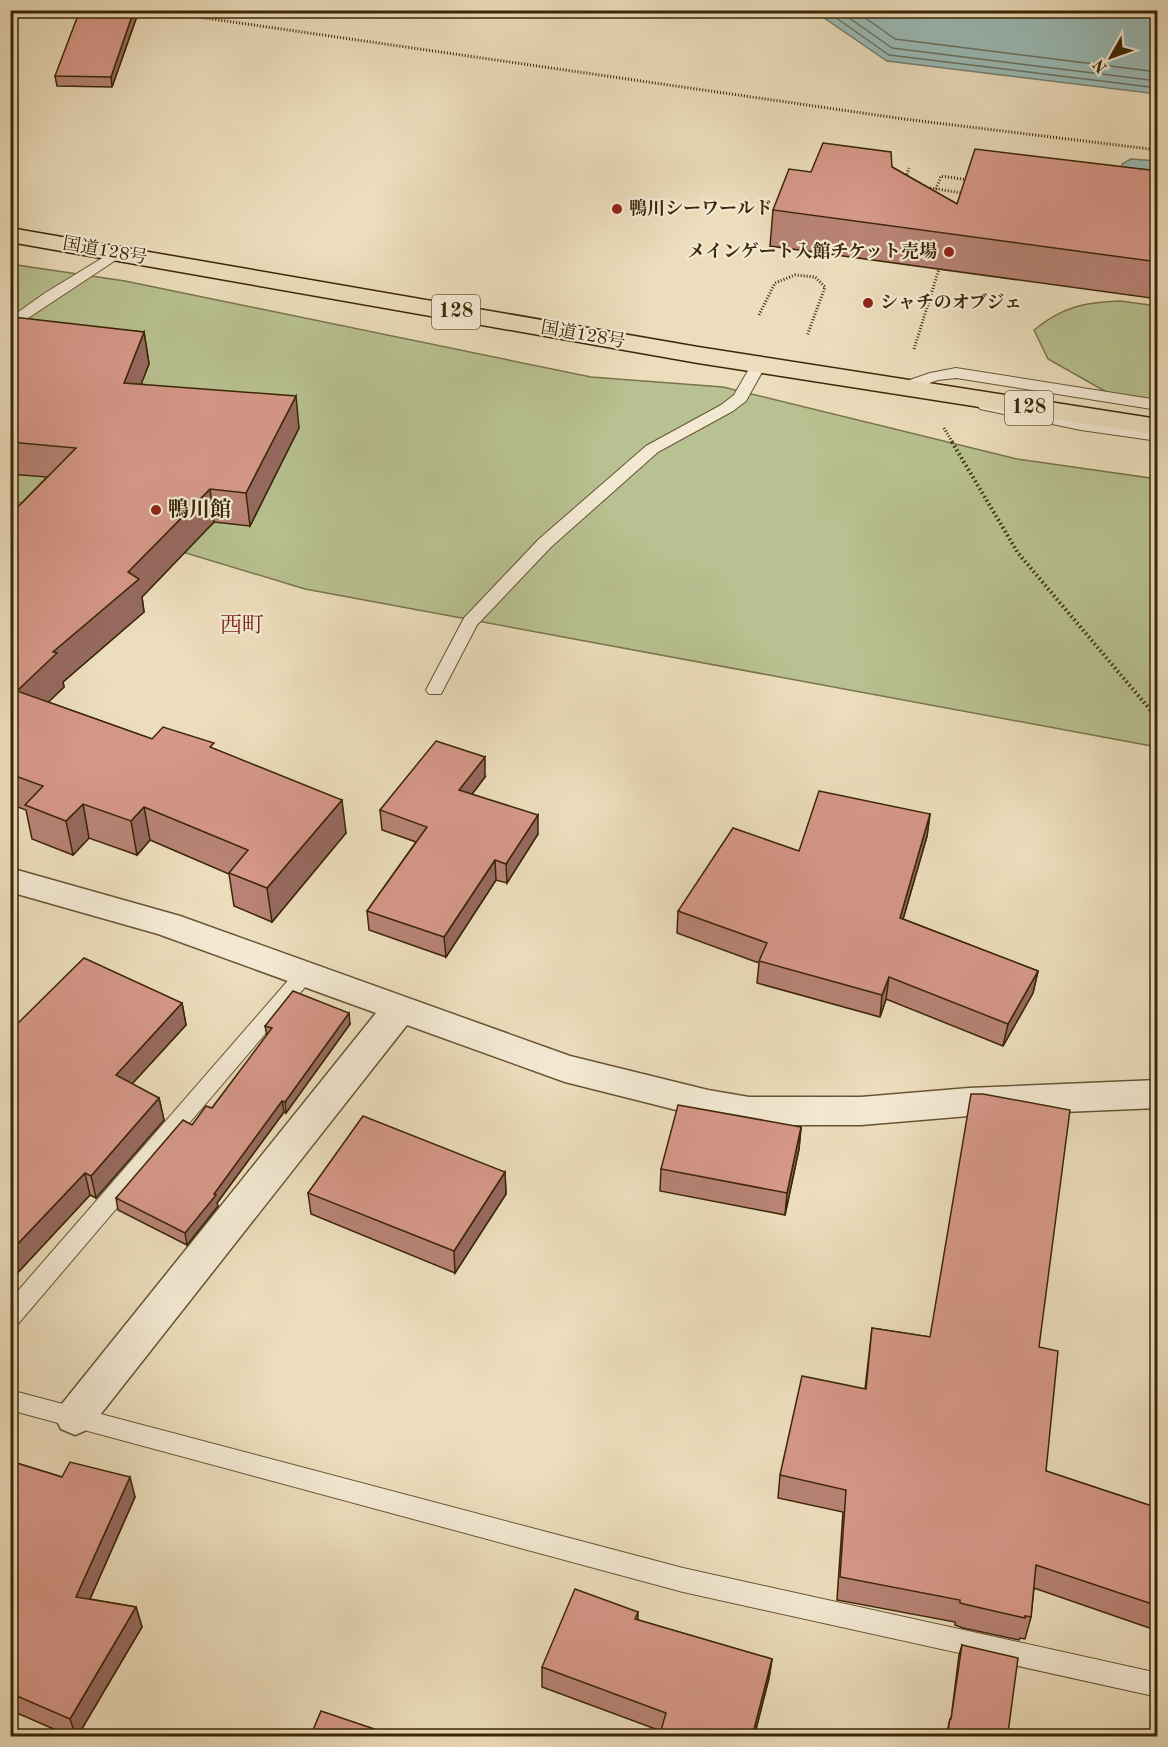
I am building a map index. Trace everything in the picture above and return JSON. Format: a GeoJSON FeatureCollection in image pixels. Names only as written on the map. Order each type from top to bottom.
{"type":"FeatureCollection","features":[{"type":"Feature","properties":{"kind":"highway","name":"国道128号"},"geometry":{"type":"LineString","coordinates":[[10,235],[901,388],[1158,427]]}},
{"type":"Feature","properties":{"kind":"street"},"geometry":{"type":"LineString","coordinates":[[10,880],[168,925],[566,1068],[708,1104],[749,1111],[861,1111],[969,1102],[1158,1094]]}},
{"type":"Feature","properties":{"kind":"street"},"geometry":{"type":"LineString","coordinates":[[75,1417],[400,1008]]}},
{"type":"Feature","properties":{"kind":"lane"},"geometry":{"type":"LineString","coordinates":[[10,326],[50,296],[117,254]]}},
{"type":"Feature","properties":{"kind":"lane"},"geometry":{"type":"LineString","coordinates":[[435,690],[470,622],[545,543],[633,464],[652,450],[727,408],[740,398],[758,364]]}},
{"type":"Feature","properties":{"kind":"lane"},"geometry":{"type":"LineString","coordinates":[[901,388],[935,376],[956,373],[1158,405]]}},
{"type":"Feature","properties":{"kind":"lane"},"geometry":{"type":"LineString","coordinates":[[901,388],[951,397],[1017,414],[1158,436]]}},
{"type":"Feature","properties":{"kind":"lane"},"geometry":{"type":"LineString","coordinates":[[10,1317],[305,974]]}},
{"type":"Feature","properties":{"kind":"lane"},"geometry":{"type":"LineString","coordinates":[[10,1400],[683,1580],[1158,1685]]}},
{"type":"Feature","properties":{"kind":"path"},"geometry":{"type":"LineString","coordinates":[[150,10],[904,119],[1158,150]]}},
{"type":"Feature","properties":{"kind":"path"},"geometry":{"type":"LineString","coordinates":[[905,183],[909,168]]}},
{"type":"Feature","properties":{"kind":"path"},"geometry":{"type":"LineString","coordinates":[[936,189],[941,176],[973,180]]}},
{"type":"Feature","properties":{"kind":"path"},"geometry":{"type":"LineString","coordinates":[[915,185],[967,193]]}},
{"type":"Feature","properties":{"kind":"path"},"geometry":{"type":"LineString","coordinates":[[959,201],[962,193]]}},
{"type":"Feature","properties":{"kind":"path"},"geometry":{"type":"LineString","coordinates":[[912,356],[939,269]]}},
{"type":"Feature","properties":{"kind":"path"},"geometry":{"type":"LineString","coordinates":[[759,315],[775,283],[785,277],[798,273],[822,280],[825,287],[806,340]]}},
{"type":"Feature","properties":{"kind":"path"},"geometry":{"type":"LineString","coordinates":[[944,428],[1018,553],[1158,719]]}},
{"type":"Feature","properties":{"kind":"green space"},"geometry":{"type":"Polygon","coordinates":[[[10,264],[125,281],[591,377],[723,387],[1017,459],[1157,479],[1157,747],[305,589],[11,500],[10,264]]]}},
{"type":"Feature","properties":{"kind":"green space"},"geometry":{"type":"Polygon","coordinates":[[[1120,301],[1157,306],[1157,402],[1110,394],[1048,359],[1034,330],[1054,316],[1074,307],[1120,301]]]}},
{"type":"Feature","properties":{"kind":"water"},"geometry":{"type":"Polygon","coordinates":[[[814,11],[1157,11],[1157,94],[887,61],[814,11]]]}},
{"type":"Feature","properties":{"kind":"water"},"geometry":{"type":"Polygon","coordinates":[[[1131,159],[1157,161],[1157,175],[1122,168],[1122,164],[1131,159]]]}},
{"type":"Feature","properties":{"kind":"building"},"geometry":{"type":"Polygon","coordinates":[[[80,10],[134,10],[111,77],[55,76],[80,10]]]}},
{"type":"Feature","properties":{"kind":"building"},"geometry":{"type":"Polygon","coordinates":[[[823,143],[891,152],[892,167],[957,204],[975,149],[1158,171],[1158,262],[773,210],[789,169],[811,172],[823,143]]]}},
{"type":"Feature","properties":{"kind":"building"},"geometry":{"type":"Polygon","coordinates":[[[13,317],[144,332],[124,383],[296,396],[246,493],[210,489],[128,572],[139,579],[53,652],[57,653],[17,691],[152,739],[163,727],[214,743],[210,747],[342,800],[267,888],[229,873],[248,850],[144,807],[131,821],[83,804],[66,821],[25,805],[43,786],[10,774],[10,515],[76,448],[10,442],[10,322],[13,317]]]}},
{"type":"Feature","properties":{"kind":"building"},"geometry":{"type":"Polygon","coordinates":[[[436,741],[485,757],[459,790],[538,815],[506,864],[495,860],[444,937],[367,911],[427,827],[380,810],[436,741]]]}},
{"type":"Feature","properties":{"kind":"building"},"geometry":{"type":"Polygon","coordinates":[[[819,791],[930,814],[900,918],[1038,971],[1008,1024],[889,977],[882,995],[759,961],[767,943],[678,911],[733,828],[799,851],[819,791]]]}},
{"type":"Feature","properties":{"kind":"building"},"geometry":{"type":"Polygon","coordinates":[[[84,958],[182,1003],[116,1075],[159,1098],[91,1176],[85,1173],[10,1252],[10,1031],[84,958]]]}},
{"type":"Feature","properties":{"kind":"building"},"geometry":{"type":"Polygon","coordinates":[[[293,991],[349,1013],[285,1102],[282,1101],[214,1194],[216,1195],[185,1233],[116,1198],[183,1120],[192,1125],[206,1106],[212,1108],[272,1028],[265,1026],[293,991]]]}},
{"type":"Feature","properties":{"kind":"building"},"geometry":{"type":"Polygon","coordinates":[[[971,1094],[983,1094],[1070,1110],[1039,1347],[1058,1351],[1046,1471],[1158,1508],[1158,1606],[1036,1565],[1031,1617],[1025,1616],[1025,1618],[960,1603],[960,1600],[840,1577],[846,1490],[780,1475],[802,1376],[866,1389],[872,1328],[930,1337],[971,1094]]]}},
{"type":"Feature","properties":{"kind":"building"},"geometry":{"type":"Polygon","coordinates":[[[678,1105],[801,1127],[787,1193],[661,1169],[678,1105]]]}},
{"type":"Feature","properties":{"kind":"building"},"geometry":{"type":"Polygon","coordinates":[[[363,1116],[505,1172],[454,1251],[308,1193],[363,1116]]]}},
{"type":"Feature","properties":{"kind":"building"},"geometry":{"type":"Polygon","coordinates":[[[10,1461],[62,1477],[70,1462],[130,1477],[76,1597],[136,1607],[70,1719],[10,1693],[10,1461]]]}},
{"type":"Feature","properties":{"kind":"building"},"geometry":{"type":"Polygon","coordinates":[[[575,1589],[638,1612],[635,1619],[772,1659],[752,1737],[659,1737],[666,1713],[542,1667],[575,1589]]]}},
{"type":"Feature","properties":{"kind":"building"},"geometry":{"type":"Polygon","coordinates":[[[962,1645],[1018,1658],[1008,1733],[1018,1735],[1018,1737],[947,1737],[962,1645]]]}},
{"type":"Feature","properties":{"kind":"building"},"geometry":{"type":"Polygon","coordinates":[[[321,1711],[398,1737],[310,1737],[321,1711]]]}},
{"type":"Feature","properties":{"kind":"place","name":"鴨川シーワールド"},"geometry":{"type":"Point","coordinates":[617,209]}},
{"type":"Feature","properties":{"kind":"place","name":"メインゲート入館チケット売場"},"geometry":{"type":"Point","coordinates":[949,252]}},
{"type":"Feature","properties":{"kind":"place","name":"シャチのオブジェ"},"geometry":{"type":"Point","coordinates":[868,303]}},
{"type":"Feature","properties":{"kind":"place","name":"鴨川館"},"geometry":{"type":"Point","coordinates":[156,510]}},
{"type":"Feature","properties":{"kind":"district","name":"西町"},"geometry":{"type":"Point","coordinates":[242,626]}}]}
